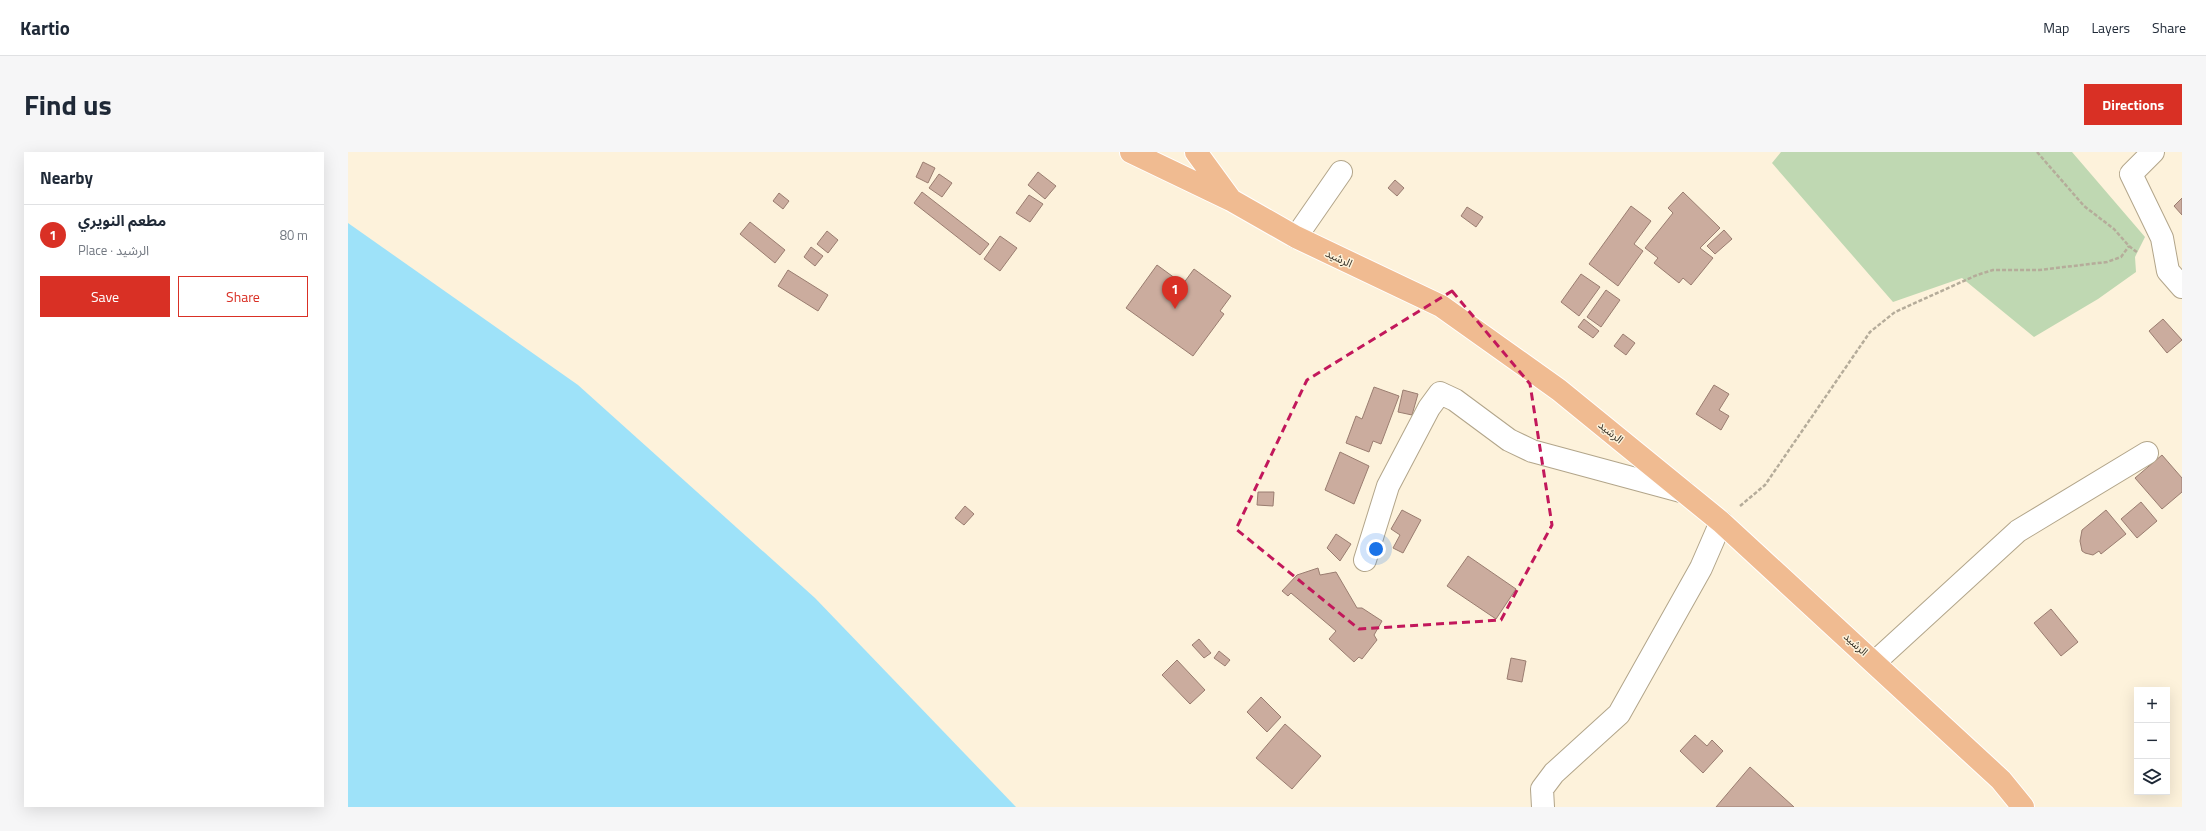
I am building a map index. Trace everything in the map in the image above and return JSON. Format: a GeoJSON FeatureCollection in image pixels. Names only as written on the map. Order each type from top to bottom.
{"type":"FeatureCollection","features":[{"type":"Feature","properties":{"kind":"main road","name":"الرشيد"},"geometry":{"type":"LineString","coordinates":[[1131,152],[1231,200],[1296,237],[1442,306],[1560,390],[1721,522],[1875,662],[2001,780],[2023,807]]}},
{"type":"Feature","properties":{"kind":"main road"},"geometry":{"type":"LineString","coordinates":[[1196,152],[1231,200]]}},
{"type":"Feature","properties":{"kind":"street"},"geometry":{"type":"LineString","coordinates":[[2154,152],[2131,174],[2162,238],[2175,279]]}},
{"type":"Feature","properties":{"kind":"street"},"geometry":{"type":"LineString","coordinates":[[1296,237],[1341,172]]}},
{"type":"Feature","properties":{"kind":"street"},"geometry":{"type":"LineString","coordinates":[[1365,560],[1388,486],[1429,408],[1440,393],[1455,400],[1509,440],[1532,451],[1684,492]]}},
{"type":"Feature","properties":{"kind":"street"},"geometry":{"type":"LineString","coordinates":[[1875,662],[2018,531],[2147,453]]}},
{"type":"Feature","properties":{"kind":"street"},"geometry":{"type":"LineString","coordinates":[[1543,807],[1542,789],[1554,773],[1619,714],[1701,568],[1721,522]]}},
{"type":"Feature","properties":{"kind":"path"},"geometry":{"type":"LineString","coordinates":[[2038,152],[2084,206],[2114,229],[2129,246],[2175,279]]}},
{"type":"Feature","properties":{"kind":"path"},"geometry":{"type":"LineString","coordinates":[[1721,522],[1764,485],[1870,332],[1895,312],[1977,274],[1994,270],[2039,270],[2107,262],[2121,257],[2129,246]]}},
{"type":"Feature","properties":{"kind":"highlighted area"},"geometry":{"type":"Polygon","coordinates":[[[1452,291],[1530,384],[1552,525],[1501,620],[1359,629],[1236,529],[1307,380],[1452,291]]]}},
{"type":"Feature","properties":{"kind":"green space"},"geometry":{"type":"Polygon","coordinates":[[[1781,152],[2072,152],[2145,237],[2135,257],[2136,272],[2098,299],[2034,337],[1962,278],[1893,302],[1772,163],[1781,152]]]}},
{"type":"Feature","properties":{"kind":"water"},"geometry":{"type":"Polygon","coordinates":[[[348,223],[578,385],[815,598],[1016,807],[348,807],[348,223]]]}},
{"type":"Feature","properties":{"kind":"building"},"geometry":{"type":"Polygon","coordinates":[[[923,162],[935,168],[928,183],[916,177],[923,162]]]}},
{"type":"Feature","properties":{"kind":"building"},"geometry":{"type":"Polygon","coordinates":[[[1038,172],[1056,186],[1045,199],[1028,185],[1038,172]]]}},
{"type":"Feature","properties":{"kind":"building"},"geometry":{"type":"Polygon","coordinates":[[[939,174],[952,183],[942,197],[929,188],[939,174]]]}},
{"type":"Feature","properties":{"kind":"building"},"geometry":{"type":"Polygon","coordinates":[[[1395,180],[1404,188],[1397,196],[1388,188],[1395,180]]]}},
{"type":"Feature","properties":{"kind":"building"},"geometry":{"type":"Polygon","coordinates":[[[922,192],[989,244],[980,255],[914,203],[922,192]]]}},
{"type":"Feature","properties":{"kind":"building"},"geometry":{"type":"Polygon","coordinates":[[[1683,192],[1720,228],[1700,248],[1713,258],[1691,285],[1683,278],[1679,283],[1654,263],[1658,258],[1645,248],[1673,213],[1668,208],[1683,192]]]}},
{"type":"Feature","properties":{"kind":"building"},"geometry":{"type":"Polygon","coordinates":[[[779,193],[789,201],[783,209],[773,201],[779,193]]]}},
{"type":"Feature","properties":{"kind":"building"},"geometry":{"type":"Polygon","coordinates":[[[1029,195],[1043,204],[1030,222],[1016,213],[1029,195]]]}},
{"type":"Feature","properties":{"kind":"building"},"geometry":{"type":"Polygon","coordinates":[[[2182,198],[2182,215],[2174,206],[2182,198]]]}},
{"type":"Feature","properties":{"kind":"building"},"geometry":{"type":"Polygon","coordinates":[[[1631,206],[1651,221],[1634,244],[1643,251],[1618,286],[1589,264],[1631,206]]]}},
{"type":"Feature","properties":{"kind":"building"},"geometry":{"type":"Polygon","coordinates":[[[1467,207],[1483,217],[1476,227],[1461,216],[1467,207]]]}},
{"type":"Feature","properties":{"kind":"building"},"geometry":{"type":"Polygon","coordinates":[[[750,222],[785,250],[775,263],[740,234],[750,222]]]}},
{"type":"Feature","properties":{"kind":"building"},"geometry":{"type":"Polygon","coordinates":[[[1724,230],[1732,239],[1715,254],[1707,246],[1724,230]]]}},
{"type":"Feature","properties":{"kind":"building"},"geometry":{"type":"Polygon","coordinates":[[[827,231],[838,240],[828,253],[817,244],[827,231]]]}},
{"type":"Feature","properties":{"kind":"building"},"geometry":{"type":"Polygon","coordinates":[[[1000,236],[1017,248],[1000,271],[984,259],[1000,236]]]}},
{"type":"Feature","properties":{"kind":"building"},"geometry":{"type":"Polygon","coordinates":[[[811,247],[823,256],[815,266],[804,257],[811,247]]]}},
{"type":"Feature","properties":{"kind":"building"},"geometry":{"type":"Polygon","coordinates":[[[1157,265],[1183,284],[1194,269],[1231,296],[1220,311],[1224,314],[1193,356],[1126,308],[1157,265]]]}},
{"type":"Feature","properties":{"kind":"building"},"geometry":{"type":"Polygon","coordinates":[[[788,270],[828,295],[818,311],[778,286],[788,270]]]}},
{"type":"Feature","properties":{"kind":"building"},"geometry":{"type":"Polygon","coordinates":[[[1581,274],[1600,287],[1579,316],[1561,302],[1581,274]]]}},
{"type":"Feature","properties":{"kind":"building"},"geometry":{"type":"Polygon","coordinates":[[[1606,290],[1620,300],[1601,327],[1587,317],[1606,290]]]}},
{"type":"Feature","properties":{"kind":"building"},"geometry":{"type":"Polygon","coordinates":[[[1584,319],[1599,331],[1593,338],[1578,327],[1584,319]]]}},
{"type":"Feature","properties":{"kind":"building"},"geometry":{"type":"Polygon","coordinates":[[[2163,319],[2182,340],[2167,353],[2149,331],[2163,319]]]}},
{"type":"Feature","properties":{"kind":"building"},"geometry":{"type":"Polygon","coordinates":[[[1623,334],[1635,343],[1626,355],[1614,346],[1623,334]]]}},
{"type":"Feature","properties":{"kind":"building"},"geometry":{"type":"Polygon","coordinates":[[[1714,385],[1729,394],[1719,410],[1729,416],[1721,430],[1696,414],[1714,385]]]}},
{"type":"Feature","properties":{"kind":"building"},"geometry":{"type":"Polygon","coordinates":[[[1374,387],[1399,396],[1381,444],[1373,441],[1369,452],[1346,443],[1356,416],[1362,419],[1374,387]]]}},
{"type":"Feature","properties":{"kind":"building"},"geometry":{"type":"Polygon","coordinates":[[[1403,390],[1418,394],[1412,415],[1398,412],[1403,390]]]}},
{"type":"Feature","properties":{"kind":"building"},"geometry":{"type":"Polygon","coordinates":[[[1340,452],[1369,466],[1354,504],[1325,490],[1340,452]]]}},
{"type":"Feature","properties":{"kind":"building"},"geometry":{"type":"Polygon","coordinates":[[[2162,455],[2182,478],[2182,492],[2162,509],[2135,478],[2162,455]]]}},
{"type":"Feature","properties":{"kind":"building"},"geometry":{"type":"Polygon","coordinates":[[[1258,492],[1274,492],[1273,506],[1257,505],[1258,492]]]}},
{"type":"Feature","properties":{"kind":"building"},"geometry":{"type":"Polygon","coordinates":[[[2141,502],[2157,521],[2137,538],[2121,519],[2141,502]]]}},
{"type":"Feature","properties":{"kind":"building"},"geometry":{"type":"Polygon","coordinates":[[[965,506],[974,514],[964,525],[955,518],[965,506]]]}},
{"type":"Feature","properties":{"kind":"building"},"geometry":{"type":"Polygon","coordinates":[[[1402,510],[1421,520],[1403,553],[1393,548],[1400,535],[1391,529],[1402,510]]]}},
{"type":"Feature","properties":{"kind":"building"},"geometry":{"type":"Polygon","coordinates":[[[2106,510],[2126,534],[2101,554],[2099,551],[2093,555],[2085,553],[2082,551],[2080,541],[2082,530],[2106,510]]]}},
{"type":"Feature","properties":{"kind":"building"},"geometry":{"type":"Polygon","coordinates":[[[1336,534],[1351,544],[1340,561],[1327,548],[1336,534]]]}},
{"type":"Feature","properties":{"kind":"building"},"geometry":{"type":"Polygon","coordinates":[[[1468,556],[1516,589],[1496,619],[1447,586],[1468,556]]]}},
{"type":"Feature","properties":{"kind":"building"},"geometry":{"type":"Polygon","coordinates":[[[1318,568],[1320,575],[1336,572],[1357,608],[1362,608],[1382,621],[1374,635],[1377,640],[1362,659],[1359,657],[1354,662],[1329,639],[1336,631],[1291,593],[1288,596],[1282,591],[1297,575],[1318,568]]]}},
{"type":"Feature","properties":{"kind":"building"},"geometry":{"type":"Polygon","coordinates":[[[2051,609],[2078,642],[2061,656],[2034,623],[2051,609]]]}},
{"type":"Feature","properties":{"kind":"building"},"geometry":{"type":"Polygon","coordinates":[[[1199,639],[1211,653],[1204,658],[1192,645],[1199,639]]]}},
{"type":"Feature","properties":{"kind":"building"},"geometry":{"type":"Polygon","coordinates":[[[1219,651],[1230,660],[1225,666],[1214,658],[1219,651]]]}},
{"type":"Feature","properties":{"kind":"building"},"geometry":{"type":"Polygon","coordinates":[[[1511,658],[1526,661],[1522,682],[1507,679],[1511,658]]]}},
{"type":"Feature","properties":{"kind":"building"},"geometry":{"type":"Polygon","coordinates":[[[1177,660],[1205,690],[1190,704],[1162,675],[1177,660]]]}},
{"type":"Feature","properties":{"kind":"building"},"geometry":{"type":"Polygon","coordinates":[[[1261,697],[1281,717],[1267,732],[1247,712],[1261,697]]]}},
{"type":"Feature","properties":{"kind":"building"},"geometry":{"type":"Polygon","coordinates":[[[1285,724],[1321,756],[1292,789],[1256,758],[1285,724]]]}},
{"type":"Feature","properties":{"kind":"building"},"geometry":{"type":"Polygon","coordinates":[[[1695,735],[1707,746],[1712,740],[1723,751],[1703,773],[1680,751],[1695,735]]]}},
{"type":"Feature","properties":{"kind":"building"},"geometry":{"type":"Polygon","coordinates":[[[1750,767],[1794,807],[1716,807],[1750,767]]]}},
{"type":"Feature","properties":{"kind":"place","name":"مطعم النويري"},"geometry":{"type":"Point","coordinates":[1175,309]}}]}
